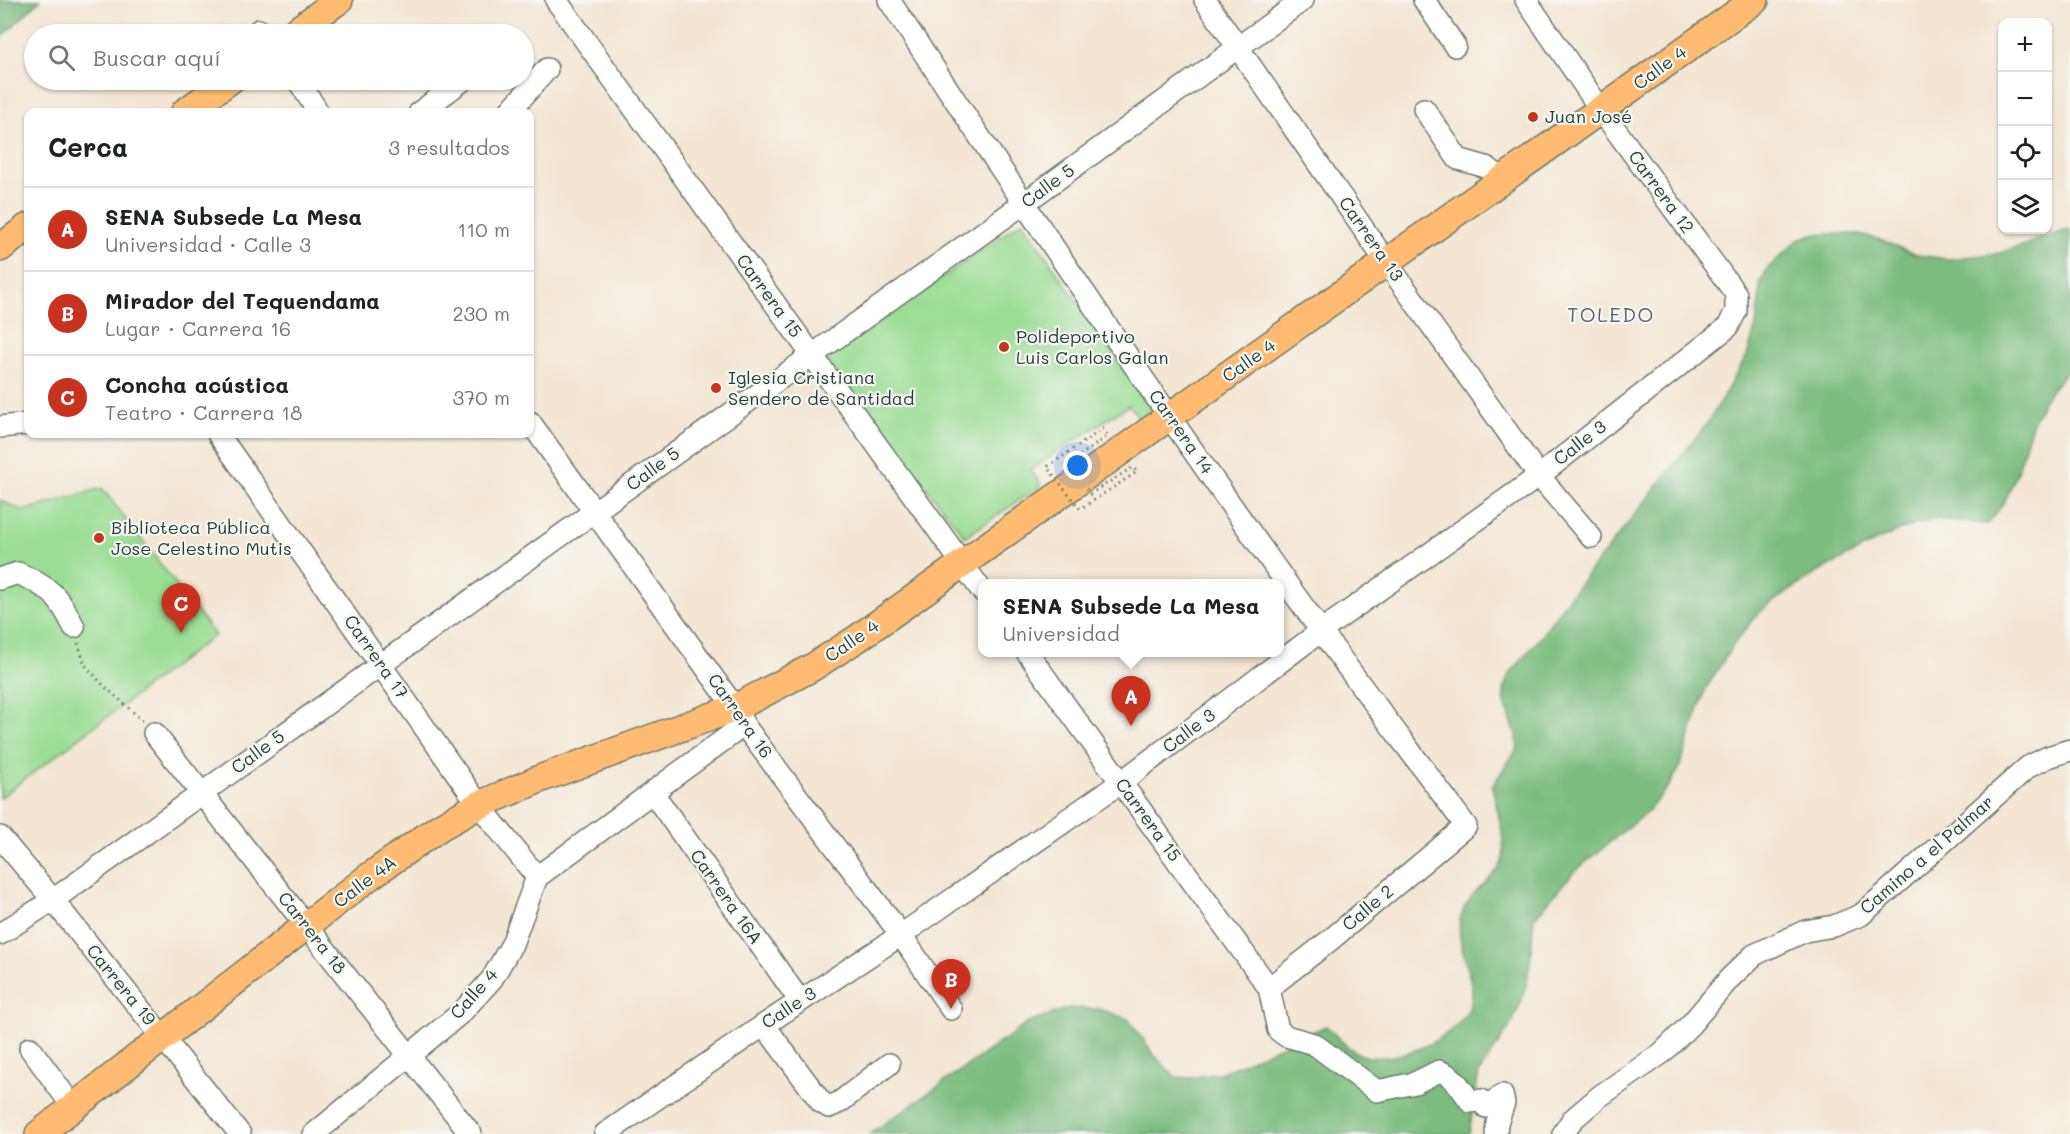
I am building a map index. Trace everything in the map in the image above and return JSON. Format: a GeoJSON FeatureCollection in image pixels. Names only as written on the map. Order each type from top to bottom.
{"type":"FeatureCollection","features":[{"type":"Feature","properties":{"kind":"main road"},"geometry":{"type":"LineString","coordinates":[[306,24],[339,0]]}},
{"type":"Feature","properties":{"kind":"main road","name":"Calle 4"},"geometry":{"type":"LineString","coordinates":[[740,716],[963,565],[1755,0]]}},
{"type":"Feature","properties":{"kind":"main road"},"geometry":{"type":"LineString","coordinates":[[191,108],[216,90]]}},
{"type":"Feature","properties":{"kind":"main road"},"geometry":{"type":"LineString","coordinates":[[0,248],[24,230]]}},
{"type":"Feature","properties":{"kind":"main road","name":"Calle 4A"},"geometry":{"type":"LineString","coordinates":[[39,1134],[370,876],[440,827],[479,805],[543,778],[740,716]]}},
{"type":"Feature","properties":{"kind":"street","name":"Carrera 15"},"geometry":{"type":"LineString","coordinates":[[556,0],[978,586]]}},
{"type":"Feature","properties":{"kind":"street","name":"Carrera 14"},"geometry":{"type":"LineString","coordinates":[[889,0],[1023,204],[1170,417],[1321,631],[1466,826]]}},
{"type":"Feature","properties":{"kind":"street","name":"Carrera 13"},"geometry":{"type":"LineString","coordinates":[[1205,0],[1387,263],[1539,476],[1591,537]]}},
{"type":"Feature","properties":{"kind":"street","name":"Calle 5"},"geometry":{"type":"LineString","coordinates":[[0,934],[53,900],[1023,204],[1303,0]]}},
{"type":"Feature","properties":{"kind":"street"},"geometry":{"type":"LineString","coordinates":[[1424,0],[1455,46]]}},
{"type":"Feature","properties":{"kind":"street","name":"Carrera 12"},"geometry":{"type":"LineString","coordinates":[[1526,0],[1601,110],[1736,294]]}},
{"type":"Feature","properties":{"kind":"street"},"geometry":{"type":"LineString","coordinates":[[534,84],[547,69]]}},
{"type":"Feature","properties":{"kind":"street"},"geometry":{"type":"LineString","coordinates":[[304,90],[316,108]]}},
{"type":"Feature","properties":{"kind":"street"},"geometry":{"type":"LineString","coordinates":[[425,108],[450,90]]}},
{"type":"Feature","properties":{"kind":"street"},"geometry":{"type":"LineString","coordinates":[[513,108],[528,90]]}},
{"type":"Feature","properties":{"kind":"street"},"geometry":{"type":"LineString","coordinates":[[1424,109],[1458,159],[1486,167],[1503,179]]}},
{"type":"Feature","properties":{"kind":"street","name":"Calle 3"},"geometry":{"type":"LineString","coordinates":[[605,1134],[901,935],[1120,783],[1321,631],[1539,476],[1728,327],[1736,311],[1736,294]]}},
{"type":"Feature","properties":{"kind":"street"},"geometry":{"type":"LineString","coordinates":[[0,427],[24,424]]}},
{"type":"Feature","properties":{"kind":"street","name":"Carrera 16"},"geometry":{"type":"LineString","coordinates":[[534,427],[740,716],[901,935],[951,1009]]}},
{"type":"Feature","properties":{"kind":"street","name":"Carrera 17"},"geometry":{"type":"LineString","coordinates":[[222,438],[479,805],[537,877]]}},
{"type":"Feature","properties":{"kind":"street"},"geometry":{"type":"LineString","coordinates":[[0,579],[18,573],[48,588],[63,605],[74,627]]}},
{"type":"Feature","properties":{"kind":"street","name":"Carrera 15"},"geometry":{"type":"LineString","coordinates":[[1031,657],[1269,988]]}},
{"type":"Feature","properties":{"kind":"street","name":"Calle 4"},"geometry":{"type":"LineString","coordinates":[[314,1134],[462,1012],[492,979],[512,944],[537,877],[653,793],[740,716]]}},
{"type":"Feature","properties":{"kind":"street","name":"Carrera 18"},"geometry":{"type":"LineString","coordinates":[[154,733],[471,1134]]}},
{"type":"Feature","properties":{"kind":"street","name":"Camino a el Palmar"},"geometry":{"type":"LineString","coordinates":[[1563,1134],[1572,1120],[1600,1096],[1662,1053],[1754,955],[1805,931],[1834,926],[1861,915],[2028,767],[2070,750]]}},
{"type":"Feature","properties":{"kind":"street","name":"Carrera 16A"},"geometry":{"type":"LineString","coordinates":[[653,793],[800,1001]]}},
{"type":"Feature","properties":{"kind":"street","name":"Calle 2"},"geometry":{"type":"LineString","coordinates":[[1269,988],[1466,826]]}},
{"type":"Feature","properties":{"kind":"street","name":"Carrera 19"},"geometry":{"type":"LineString","coordinates":[[0,837],[240,1134]]}},
{"type":"Feature","properties":{"kind":"street"},"geometry":{"type":"LineString","coordinates":[[1269,988],[1278,1030],[1286,1036],[1314,1044],[1377,1091],[1415,1083],[1439,1071],[1456,1081],[1472,1102],[1481,1100],[1486,1107],[1502,1095],[1504,1103],[1496,1134]]}},
{"type":"Feature","properties":{"kind":"street"},"geometry":{"type":"LineString","coordinates":[[764,1025],[821,1102],[829,1107],[840,1102],[889,1064]]}},
{"type":"Feature","properties":{"kind":"street"},"geometry":{"type":"LineString","coordinates":[[30,1048],[73,1107]]}},
{"type":"Feature","properties":{"kind":"path"},"geometry":{"type":"LineString","coordinates":[[1070,471],[1066,465],[1108,436],[1103,429],[1047,467],[1080,509],[1137,472],[1133,467],[1090,494],[1086,489]]}},
{"type":"Feature","properties":{"kind":"path"},"geometry":{"type":"LineString","coordinates":[[74,627],[85,665],[154,733]]}},
{"type":"Feature","properties":{"kind":"green space"},"geometry":{"type":"Polygon","coordinates":[[[0,0],[40,0],[0,39],[0,0]]]}},
{"type":"Feature","properties":{"kind":"green space"},"geometry":{"type":"Polygon","coordinates":[[[1022,221],[1152,411],[1140,419],[1129,405],[1030,470],[1042,485],[965,537],[826,360],[1022,221]]]}},
{"type":"Feature","properties":{"kind":"green space"},"geometry":{"type":"Polygon","coordinates":[[[2070,229],[2070,368],[2049,393],[2036,415],[2004,502],[1987,524],[1935,519],[1905,528],[1876,541],[1815,574],[1757,614],[1734,644],[1705,690],[1679,769],[1670,784],[1649,810],[1573,873],[1534,918],[1530,964],[1524,995],[1512,1023],[1479,1073],[1469,1134],[870,1134],[1028,1023],[1069,1008],[1099,1009],[1128,1019],[1155,1056],[1175,1077],[1190,1078],[1219,1073],[1326,1026],[1356,1052],[1375,1058],[1410,1052],[1444,1035],[1458,1024],[1468,1011],[1472,997],[1472,987],[1459,931],[1463,910],[1468,901],[1496,872],[1503,858],[1502,832],[1492,786],[1518,748],[1505,703],[1504,688],[1509,675],[1708,422],[1747,356],[1756,325],[1761,281],[1768,268],[1799,239],[1813,234],[1859,234],[1917,255],[1948,259],[2000,253],[2070,229]]]}},
{"type":"Feature","properties":{"kind":"green space"},"geometry":{"type":"Polygon","coordinates":[[[102,488],[215,635],[0,798],[0,500],[23,511],[102,488]]]}},
{"type":"Feature","properties":{"kind":"place","name":"Juan José"},"geometry":{"type":"Point","coordinates":[1533,117]}},
{"type":"Feature","properties":{"kind":"place","name":"Polideportivo Luis Carlos Galan"},"geometry":{"type":"Point","coordinates":[1004,347]}},
{"type":"Feature","properties":{"kind":"place","name":"Iglesia Cristiana Sendero de Santidad"},"geometry":{"type":"Point","coordinates":[716,388]}},
{"type":"Feature","properties":{"kind":"place","name":"Biblioteca Pública Jose Celestino Mutis"},"geometry":{"type":"Point","coordinates":[99,538]}},
{"type":"Feature","properties":{"kind":"place","name":"Concha acústica"},"geometry":{"type":"Point","coordinates":[181,633]}},
{"type":"Feature","properties":{"kind":"place","name":"SENA Subsede La Mesa"},"geometry":{"type":"Point","coordinates":[1131,726]}},
{"type":"Feature","properties":{"kind":"place","name":"Mirador del Tequendama"},"geometry":{"type":"Point","coordinates":[951,1009]}},
{"type":"Feature","properties":{"kind":"district","name":"TOLEDO"},"geometry":{"type":"Point","coordinates":[1611,315]}}]}
